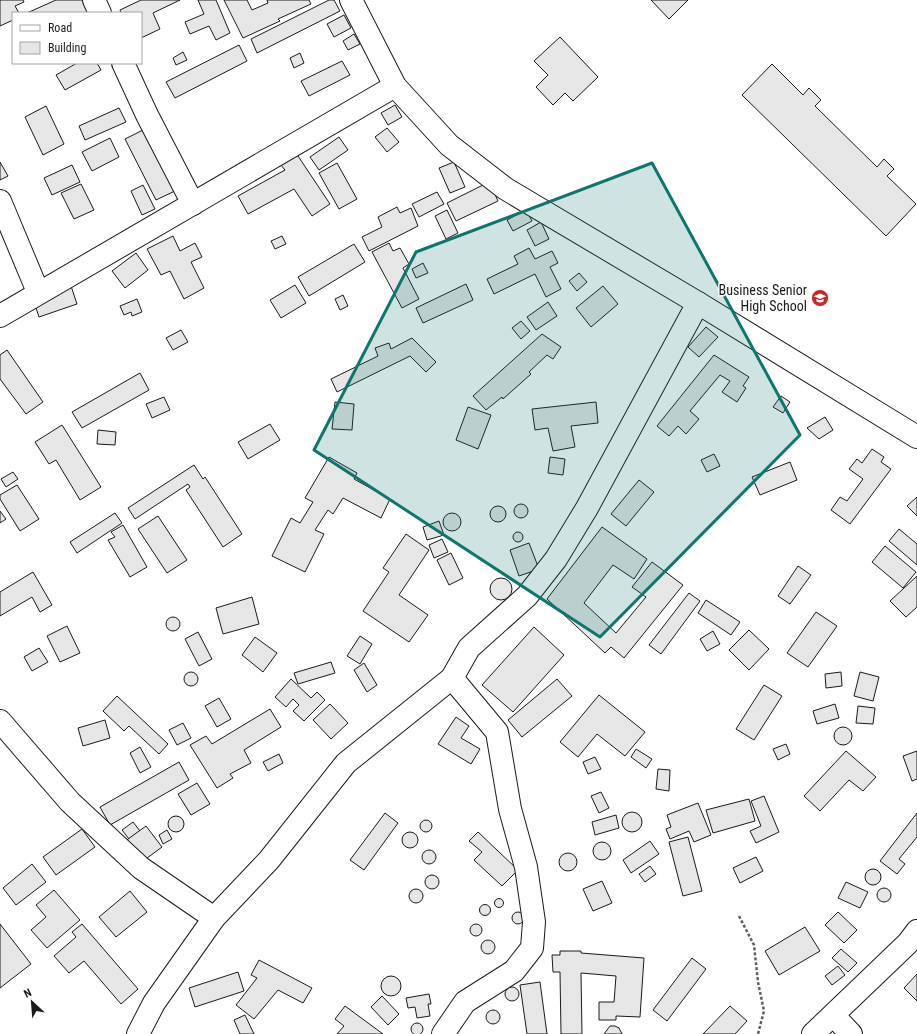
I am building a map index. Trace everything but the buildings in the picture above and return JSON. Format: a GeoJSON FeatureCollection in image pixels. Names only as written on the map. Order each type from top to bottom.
{"type":"FeatureCollection","features":[{"type":"Feature","properties":{"kind":"street"},"geometry":{"type":"LineString","coordinates":[[94,0],[100,12]]}},
{"type":"Feature","properties":{"kind":"street"},"geometry":{"type":"LineString","coordinates":[[351,0],[395,86],[450,145],[506,190],[698,303],[917,437]]}},
{"type":"Feature","properties":{"kind":"street"},"geometry":{"type":"LineString","coordinates":[[123,64],[147,115],[193,204]]}},
{"type":"Feature","properties":{"kind":"street"},"geometry":{"type":"LineString","coordinates":[[0,316],[38,292],[193,204],[395,86]]}},
{"type":"Feature","properties":{"kind":"street"},"geometry":{"type":"LineString","coordinates":[[0,201],[38,292]]}},
{"type":"Feature","properties":{"kind":"street"},"geometry":{"type":"LineString","coordinates":[[138,1034],[154,1003],[214,918],[269,860],[346,763],[452,678],[470,648],[527,596],[556,559],[587,508],[698,303]]}},
{"type":"Feature","properties":{"kind":"street"},"geometry":{"type":"LineString","coordinates":[[443,1034],[465,1002],[514,971],[532,948],[534,922],[526,867],[510,809],[497,732],[452,678]]}},
{"type":"Feature","properties":{"kind":"street"},"geometry":{"type":"LineString","coordinates":[[0,721],[70,802],[130,858],[141,868],[214,918]]}},
{"type":"Feature","properties":{"kind":"street"},"geometry":{"type":"LineString","coordinates":[[813,1034],[834,1016],[908,943],[917,931]]}},
{"type":"Feature","properties":{"kind":"street"},"geometry":{"type":"LineString","coordinates":[[834,1016],[851,1034]]}},
{"type":"Feature","properties":{"kind":"path"},"geometry":{"type":"LineString","coordinates":[[739,916],[754,945],[758,982],[764,1011],[758,1034]]}},
{"type":"Feature","properties":{"kind":"highlighted area"},"geometry":{"type":"Polygon","coordinates":[[[652,163],[800,435],[600,637],[314,450],[416,252],[652,163]]]}},
{"type":"Feature","properties":{"kind":"place","name":"Business Senior High School"},"geometry":{"type":"Point","coordinates":[820,298]}}]}
